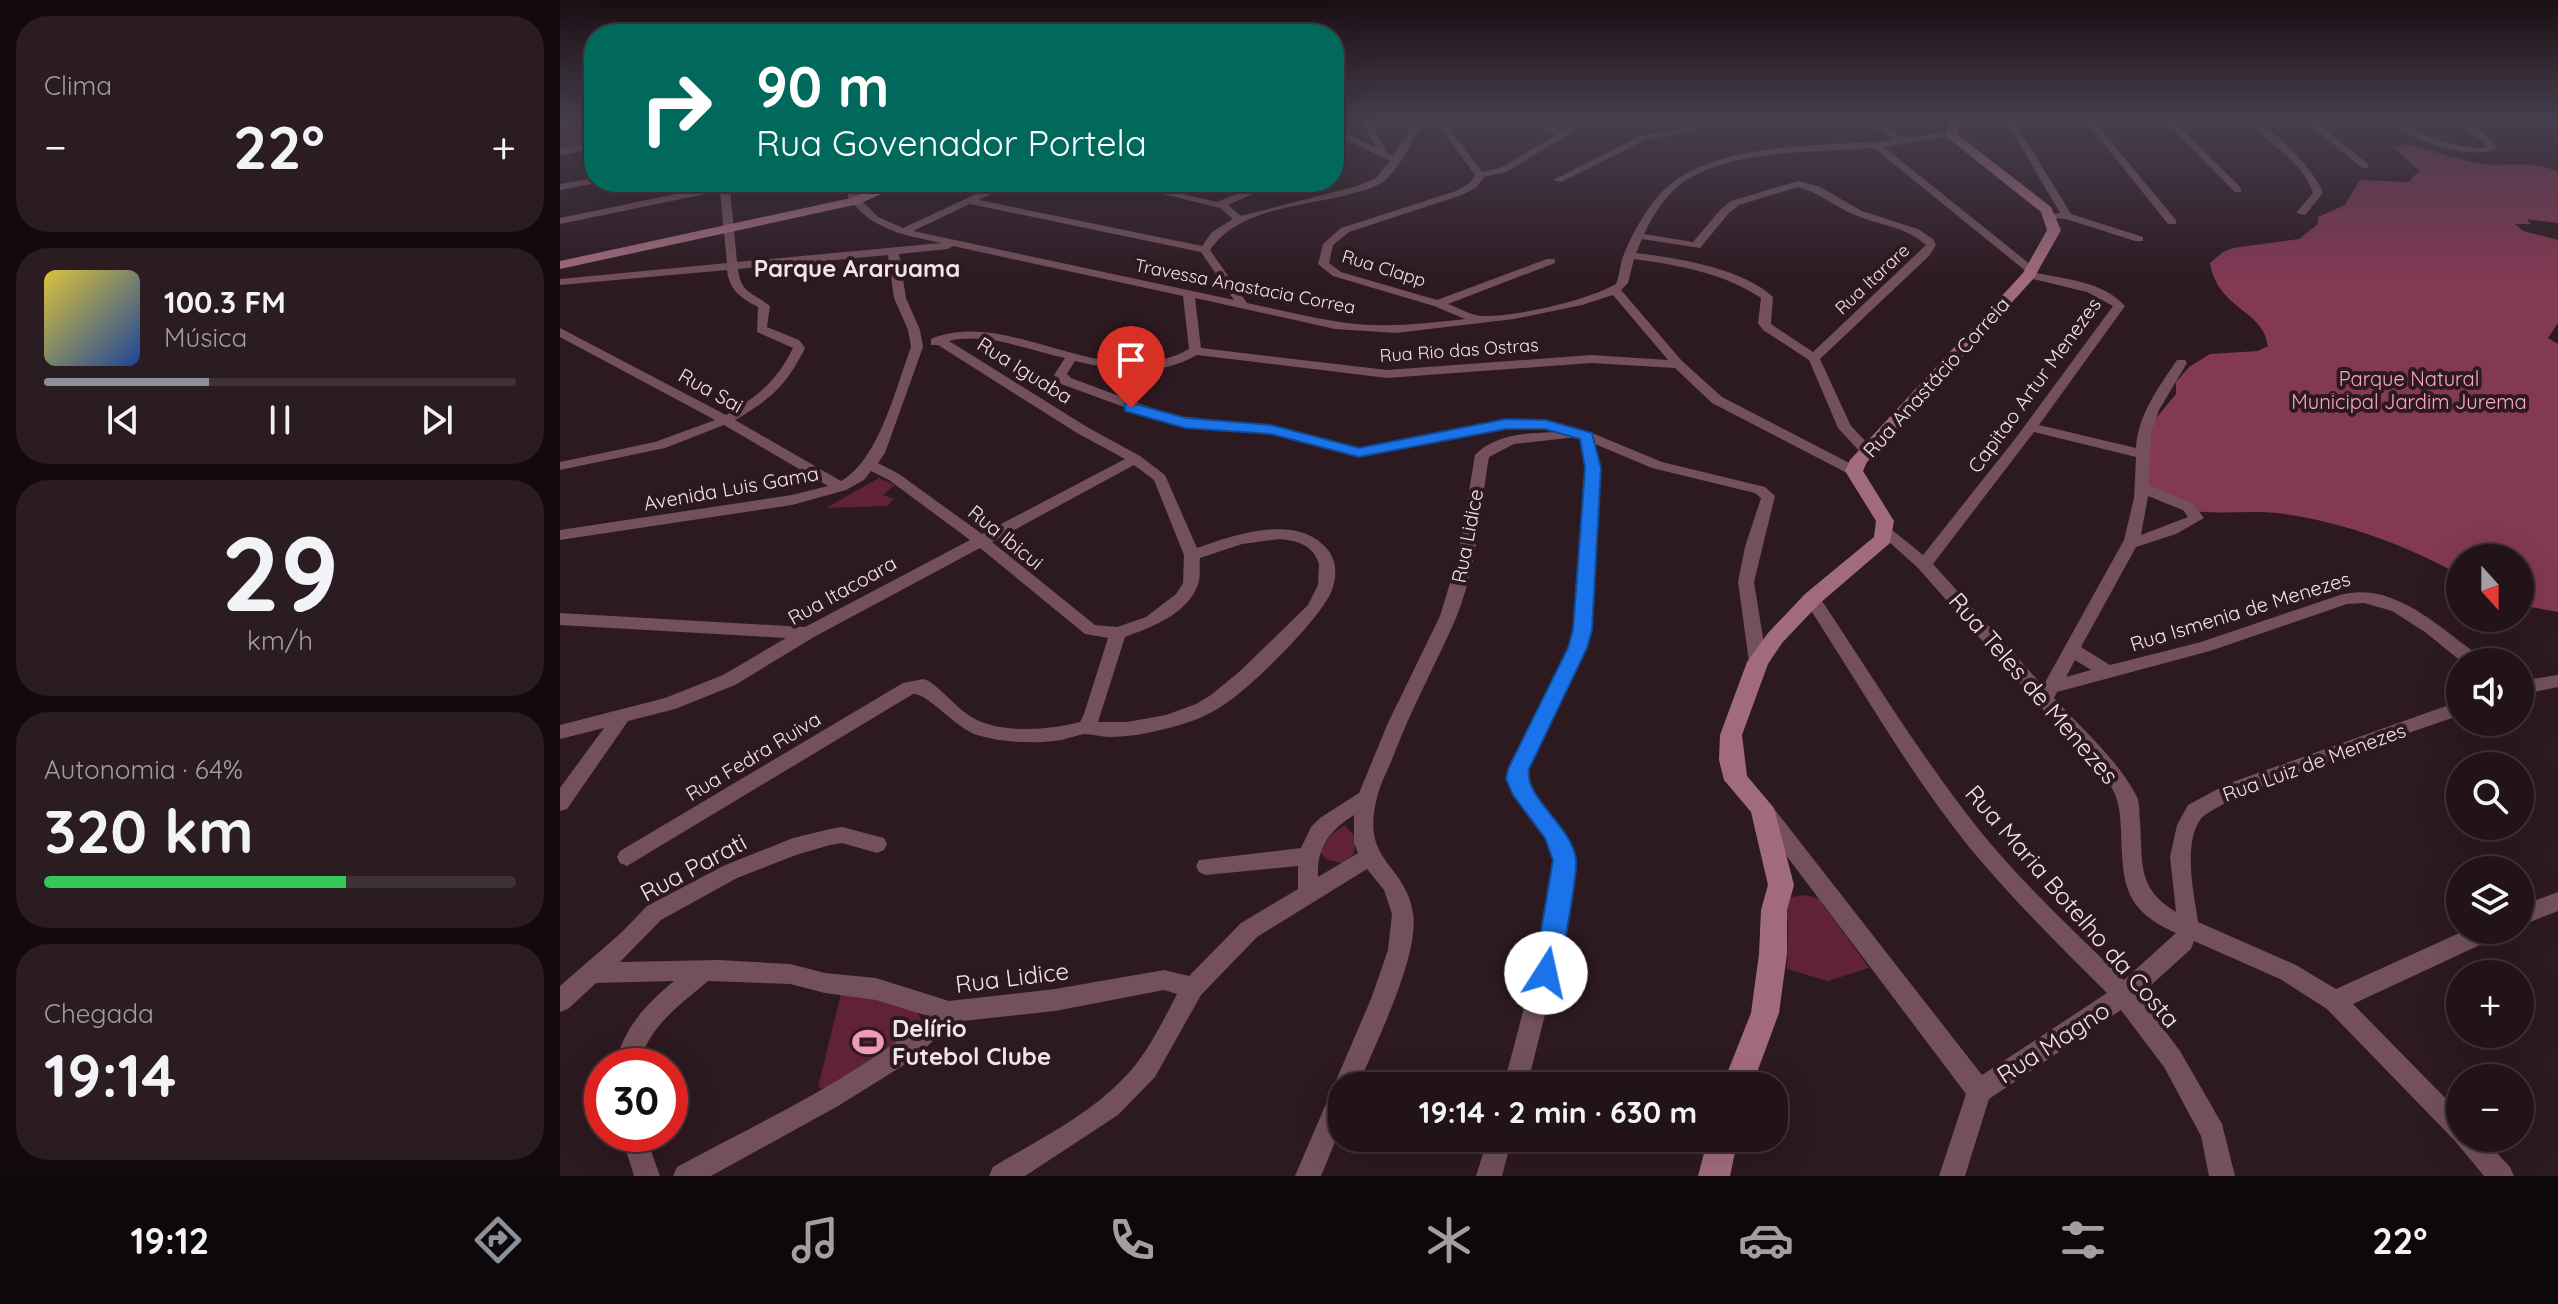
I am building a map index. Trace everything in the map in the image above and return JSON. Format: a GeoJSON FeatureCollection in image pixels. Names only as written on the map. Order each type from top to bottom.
{"type":"FeatureCollection","features":[{"type":"Feature","properties":{"kind":"main road"},"geometry":{"type":"LineString","coordinates":[[2012,174],[2059,216]]}},
{"type":"Feature","properties":{"kind":"main road"},"geometry":{"type":"LineString","coordinates":[[560,265],[855,201],[877,192]]}},
{"type":"Feature","properties":{"kind":"main road","name":"Rua Anastácio Correia"},"geometry":{"type":"LineString","coordinates":[[1886,532],[1885,521],[1854,471],[1867,451],[2030,273],[2059,216]]}},
{"type":"Feature","properties":{"kind":"main road"},"geometry":{"type":"LineString","coordinates":[[1742,1072],[1765,1013],[1773,954],[1774,910],[1781,885],[1762,808],[1736,780],[1731,760],[1731,735],[1758,662],[1790,619],[1877,546],[1886,532]]}},
{"type":"Feature","properties":{"kind":"main road"},"geometry":{"type":"LineString","coordinates":[[1714,1176],[1720,1152]]}},
{"type":"Feature","properties":{"kind":"street"},"geometry":{"type":"LineString","coordinates":[[1205,250],[1216,233],[1239,221],[1344,192],[1380,179],[1383,174]]}},
{"type":"Feature","properties":{"kind":"street"},"geometry":{"type":"LineString","coordinates":[[1480,175],[1485,174]]}},
{"type":"Feature","properties":{"kind":"street"},"geometry":{"type":"LineString","coordinates":[[1558,180],[1570,174]]}},
{"type":"Feature","properties":{"kind":"street"},"geometry":{"type":"LineString","coordinates":[[1697,174],[1674,186],[1660,200],[1629,255],[1623,282],[1615,291],[1678,364],[1726,406],[1779,430],[1854,471]]}},
{"type":"Feature","properties":{"kind":"street"},"geometry":{"type":"LineString","coordinates":[[1911,174],[2030,273]]}},
{"type":"Feature","properties":{"kind":"street"},"geometry":{"type":"LineString","coordinates":[[2037,174],[2059,216],[2139,239]]}},
{"type":"Feature","properties":{"kind":"street"},"geometry":{"type":"LineString","coordinates":[[2133,174],[2172,222]]}},
{"type":"Feature","properties":{"kind":"street"},"geometry":{"type":"LineString","coordinates":[[2222,174],[2238,190]]}},
{"type":"Feature","properties":{"kind":"street"},"geometry":{"type":"LineString","coordinates":[[2301,213],[2318,193],[2318,187],[2307,174]]}},
{"type":"Feature","properties":{"kind":"street","name":"Rua Clapp"},"geometry":{"type":"LineString","coordinates":[[1480,175],[1474,185],[1459,193],[1345,230],[1326,250],[1323,264],[1333,272],[1480,320]]}},
{"type":"Feature","properties":{"kind":"street"},"geometry":{"type":"LineString","coordinates":[[560,187],[584,183]]}},
{"type":"Feature","properties":{"kind":"street","name":"Rua Itarare"},"geometry":{"type":"LineString","coordinates":[[1642,231],[1694,246],[1701,243],[1725,211],[1735,203],[1798,184],[1817,189],[1858,213],[1914,231],[1929,241],[1931,245],[1925,254],[1814,358]]}},
{"type":"Feature","properties":{"kind":"street"},"geometry":{"type":"LineString","coordinates":[[560,221],[689,192]]}},
{"type":"Feature","properties":{"kind":"street"},"geometry":{"type":"LineString","coordinates":[[560,466],[667,444],[725,420],[783,377],[799,348],[795,343],[761,329],[764,306],[738,289],[731,265],[725,192]]}},
{"type":"Feature","properties":{"kind":"street"},"geometry":{"type":"LineString","coordinates":[[852,192],[855,201]]}},
{"type":"Feature","properties":{"kind":"street"},"geometry":{"type":"LineString","coordinates":[[903,232],[988,192]]}},
{"type":"Feature","properties":{"kind":"street"},"geometry":{"type":"LineString","coordinates":[[1151,192],[1218,205],[1233,213],[1239,221]]}},
{"type":"Feature","properties":{"kind":"street"},"geometry":{"type":"LineString","coordinates":[[1218,205],[1250,192]]}},
{"type":"Feature","properties":{"kind":"street","name":"Travessa Anastacia Correa"},"geometry":{"type":"LineString","coordinates":[[855,201],[881,224],[903,232],[1335,325],[1380,329],[1480,320],[1561,306],[1615,291]]}},
{"type":"Feature","properties":{"kind":"street"},"geometry":{"type":"LineString","coordinates":[[969,201],[1205,250],[1244,306]]}},
{"type":"Feature","properties":{"kind":"street"},"geometry":{"type":"LineString","coordinates":[[560,282],[962,245]]}},
{"type":"Feature","properties":{"kind":"street","name":"Avenida Luis Gama"},"geometry":{"type":"LineString","coordinates":[[560,535],[792,500],[841,487],[859,477],[871,465],[897,406],[917,347],[914,330],[900,298],[893,252]]}},
{"type":"Feature","properties":{"kind":"street"},"geometry":{"type":"LineString","coordinates":[[1629,255],[1724,277],[1767,297],[1764,323],[1814,358],[1845,428],[1867,451]]}},
{"type":"Feature","properties":{"kind":"street"},"geometry":{"type":"LineString","coordinates":[[1438,304],[1551,261]]}},
{"type":"Feature","properties":{"kind":"street","name":"Capitao Artur Menezes"},"geometry":{"type":"LineString","coordinates":[[1924,564],[2119,306],[2110,298],[2088,289],[2030,273]]}},
{"type":"Feature","properties":{"kind":"street"},"geometry":{"type":"LineString","coordinates":[[914,330],[965,335],[1145,369],[1177,363],[1195,351],[1189,294]]}},
{"type":"Feature","properties":{"kind":"street","name":"Rua Sai"},"geometry":{"type":"LineString","coordinates":[[560,332],[725,420],[841,487]]}},
{"type":"Feature","properties":{"kind":"street"},"geometry":{"type":"LineString","coordinates":[[917,347],[965,335]]}},
{"type":"Feature","properties":{"kind":"street","name":"Rua Iguaba"},"geometry":{"type":"LineString","coordinates":[[939,340],[1082,430],[1135,459],[1160,478],[1192,555]]}},
{"type":"Feature","properties":{"kind":"street","name":"Rua Rio das Ostras"},"geometry":{"type":"LineString","coordinates":[[1195,351],[1387,374],[1591,359],[1678,364]]}},
{"type":"Feature","properties":{"kind":"street"},"geometry":{"type":"LineString","coordinates":[[1073,355],[1062,368],[1061,378],[1131,408],[1185,423],[1271,430],[1344,451],[1387,449],[1506,424],[1546,424],[1584,435],[1646,462],[1760,490],[1768,496],[1746,582],[1758,662]]}},
{"type":"Feature","properties":{"kind":"street"},"geometry":{"type":"LineString","coordinates":[[2051,687],[2130,544],[2143,488],[2144,432],[2152,410],[2181,363]]}},
{"type":"Feature","properties":{"kind":"street"},"geometry":{"type":"LineString","coordinates":[[2030,427],[2142,454]]}},
{"type":"Feature","properties":{"kind":"street"},"geometry":{"type":"LineString","coordinates":[[1519,1072],[1546,973],[1565,860],[1555,834],[1524,795],[1517,779],[1519,769],[1578,648],[1583,630],[1593,468],[1584,435]]}},
{"type":"Feature","properties":{"kind":"street","name":"Rua Lidice"},"geometry":{"type":"LineString","coordinates":[[1366,852],[1367,798],[1404,702],[1449,614],[1457,588],[1482,455],[1508,442],[1584,435]]}},
{"type":"Feature","properties":{"kind":"street","name":"Rua Itacoara"},"geometry":{"type":"LineString","coordinates":[[560,732],[621,718],[719,685],[808,633],[1135,459]]}},
{"type":"Feature","properties":{"kind":"street","name":"Rua Ibicui"},"geometry":{"type":"LineString","coordinates":[[871,465],[894,477],[980,540],[1080,623],[1091,630],[1118,633]]}},
{"type":"Feature","properties":{"kind":"street"},"geometry":{"type":"LineString","coordinates":[[2130,544],[2171,531],[2197,518],[2195,512],[2184,505],[2143,488]]}},
{"type":"Feature","properties":{"kind":"street","name":"Rua Teles de Menezes"},"geometry":{"type":"LineString","coordinates":[[1886,532],[1924,564],[2020,670],[2051,687],[2126,794],[2132,827],[2133,871],[2140,894],[2157,913],[2288,972],[2335,1001],[2446,1116]]}},
{"type":"Feature","properties":{"kind":"street"},"geometry":{"type":"LineString","coordinates":[[1290,535],[1314,544],[1322,551],[1327,562],[1328,578],[1322,597],[1311,612],[1237,686],[1209,709],[1168,723],[1130,729],[1086,727],[1093,716],[1118,633],[1152,621],[1182,598],[1191,583],[1192,555],[1247,538],[1290,535]]}},
{"type":"Feature","properties":{"kind":"street","name":"Rua Ismenia de Menezes"},"geometry":{"type":"LineString","coordinates":[[2051,687],[2204,647],[2346,599],[2364,596],[2403,610],[2455,648]]}},
{"type":"Feature","properties":{"kind":"street","name":"Rua Maria Botelho da Costa"},"geometry":{"type":"LineString","coordinates":[[1812,599],[1943,797],[1975,839],[2023,895],[2124,995],[2172,1059],[2213,1133],[2222,1176]]}},
{"type":"Feature","properties":{"kind":"street"},"geometry":{"type":"LineString","coordinates":[[560,619],[808,633]]}},
{"type":"Feature","properties":{"kind":"street"},"geometry":{"type":"LineString","coordinates":[[2071,649],[2109,673]]}},
{"type":"Feature","properties":{"kind":"street"},"geometry":{"type":"LineString","coordinates":[[2534,685],[2558,681]]}},
{"type":"Feature","properties":{"kind":"street","name":"Rua Fedra Ruiva"},"geometry":{"type":"LineString","coordinates":[[627,857],[900,691],[923,686],[956,716],[970,726],[982,729],[1046,734],[1086,727]]}},
{"type":"Feature","properties":{"kind":"street","name":"Rua Luiz de Menezes"},"geometry":{"type":"LineString","coordinates":[[2188,929],[2180,857],[2187,825],[2195,811],[2234,790],[2446,713]]}},
{"type":"Feature","properties":{"kind":"street"},"geometry":{"type":"LineString","coordinates":[[560,803],[621,718]]}},
{"type":"Feature","properties":{"kind":"street"},"geometry":{"type":"LineString","coordinates":[[1309,891],[1305,866],[1322,826],[1367,798]]}},
{"type":"Feature","properties":{"kind":"street"},"geometry":{"type":"LineString","coordinates":[[1762,808],[1979,1091]]}},
{"type":"Feature","properties":{"kind":"street","name":"Rua Parati"},"geometry":{"type":"LineString","coordinates":[[560,1001],[654,913],[730,872],[793,847],[830,837],[842,835],[877,844]]}},
{"type":"Feature","properties":{"kind":"street"},"geometry":{"type":"LineString","coordinates":[[1002,1176],[1100,1112],[1137,1081],[1161,1048],[1193,988],[1249,930],[1366,852],[1398,891],[1404,918],[1394,964],[1352,1072]]}},
{"type":"Feature","properties":{"kind":"street"},"geometry":{"type":"LineString","coordinates":[[1206,866],[1309,856]]}},
{"type":"Feature","properties":{"kind":"street"},"geometry":{"type":"LineString","coordinates":[[2534,910],[2558,901]]}},
{"type":"Feature","properties":{"kind":"street","name":"Rua Magno"},"geometry":{"type":"LineString","coordinates":[[1952,1176],[1979,1091],[2124,995],[2175,951],[2188,929]]}},
{"type":"Feature","properties":{"kind":"street"},"geometry":{"type":"LineString","coordinates":[[2335,1001],[2459,944]]}},
{"type":"Feature","properties":{"kind":"street"},"geometry":{"type":"LineString","coordinates":[[631,1048],[633,1038],[659,1010],[702,972]]}},
{"type":"Feature","properties":{"kind":"street","name":"Rua Lidice"},"geometry":{"type":"LineString","coordinates":[[591,973],[790,974],[825,983],[876,989],[949,1012],[1055,1000],[1164,980],[1193,988]]}},
{"type":"Feature","properties":{"kind":"street"},"geometry":{"type":"LineString","coordinates":[[686,1176],[830,1098],[904,1052],[949,1012]]}},
{"type":"Feature","properties":{"kind":"street"},"geometry":{"type":"LineString","coordinates":[[1308,1176],[1328,1129]]}},
{"type":"Feature","properties":{"kind":"street"},"geometry":{"type":"LineString","coordinates":[[639,1152],[647,1176]]}},
{"type":"Feature","properties":{"kind":"street"},"geometry":{"type":"LineString","coordinates":[[1489,1176],[1496,1152]]}},
{"type":"Feature","properties":{"kind":"street"},"geometry":{"type":"LineString","coordinates":[[2479,1152],[2501,1176]]}},
{"type":"Feature","properties":{"kind":"shaded area"},"geometry":{"type":"Polygon","coordinates":[[[879,478],[895,485],[883,495],[894,499],[887,506],[826,508],[879,478]]]}},
{"type":"Feature","properties":{"kind":"shaded area"},"geometry":{"type":"Polygon","coordinates":[[[1345,825],[1355,837],[1354,854],[1343,863],[1327,860],[1319,851],[1333,833],[1345,825]]]}},
{"type":"Feature","properties":{"kind":"shaded area"},"geometry":{"type":"Polygon","coordinates":[[[1805,895],[1819,899],[1869,968],[1828,981],[1787,969],[1788,923],[1784,898],[1805,895]]]}},
{"type":"Feature","properties":{"kind":"shaded area"},"geometry":{"type":"Polygon","coordinates":[[[841,994],[889,1001],[917,1011],[922,1023],[827,1090],[818,1087],[841,994]]]}},
{"type":"Feature","properties":{"kind":"green space","name":"Parque Natural Municipal Jardim Jurema"},"geometry":{"type":"Polygon","coordinates":[[[2416,174],[2558,174],[2558,223],[2527,219],[2530,224],[2515,224],[2523,231],[2558,240],[2558,323],[2548,338],[2558,344],[2558,612],[2534,608],[2534,544],[2446,544],[2446,568],[2397,545],[2330,523],[2267,512],[2196,511],[2163,502],[2147,492],[2147,429],[2176,394],[2176,382],[2189,367],[2210,354],[2258,351],[2268,346],[2258,324],[2222,291],[2210,263],[2233,248],[2299,239],[2318,224],[2318,217],[2345,205],[2360,180],[2408,182],[2416,174]]]}},
{"type":"Feature","properties":{"kind":"place","name":"Delírio Futebol Clube"},"geometry":{"type":"Point","coordinates":[868,1042]}},
{"type":"Feature","properties":{"kind":"district","name":"Parque Araruama"},"geometry":{"type":"Point","coordinates":[857,268]}},
{"type":"Feature","properties":{"kind":"route"},"geometry":{"type":"LineString","coordinates":[[1131,408],[1185,423],[1283,432],[1359,453],[1506,424],[1546,424],[1587,436],[1593,468],[1583,630],[1578,648],[1519,769],[1517,779],[1524,795],[1555,834],[1565,860],[1546,973]]}}]}
